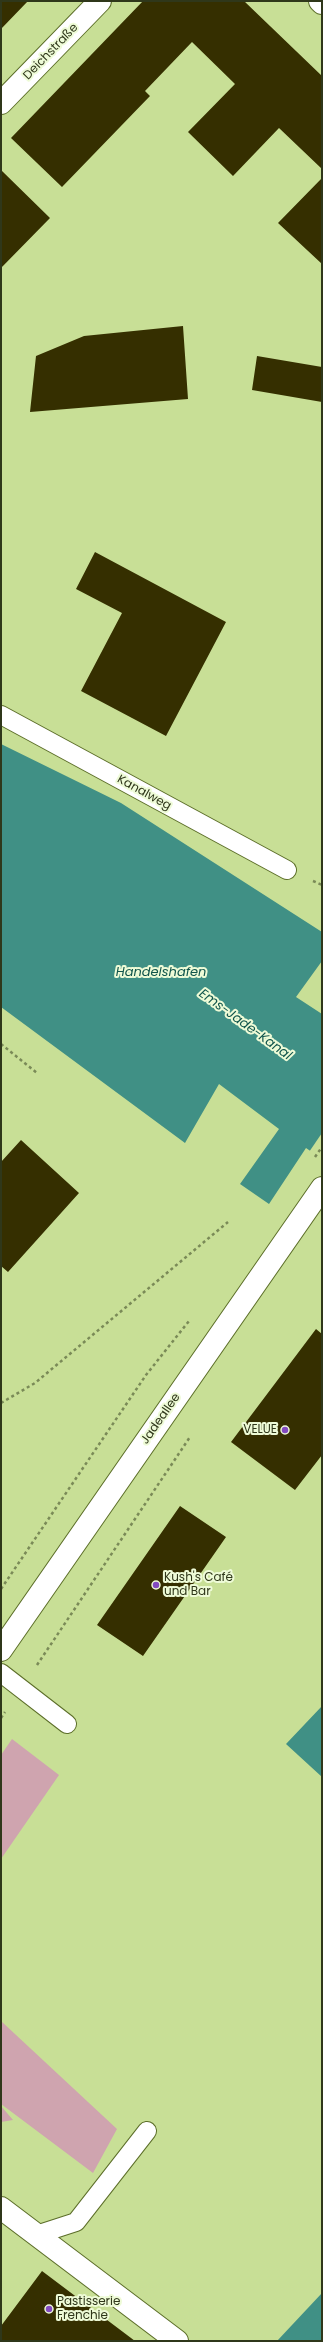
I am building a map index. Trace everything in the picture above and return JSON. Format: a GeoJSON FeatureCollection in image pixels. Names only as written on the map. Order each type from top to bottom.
{"type":"FeatureCollection","features":[{"type":"Feature","properties":{"kind":"street","name":"Deichstraße"},"geometry":{"type":"LineString","coordinates":[[1,103],[100,1]]}},
{"type":"Feature","properties":{"kind":"street","name":"Jadeallee"},"geometry":{"type":"LineString","coordinates":[[1,1650],[322,1188]]}},
{"type":"Feature","properties":{"kind":"street"},"geometry":{"type":"LineString","coordinates":[[4,2218],[36,2235],[177,2341]]}},
{"type":"Feature","properties":{"kind":"lane","name":"Kanalweg"},"geometry":{"type":"LineString","coordinates":[[1,715],[287,870]]}},
{"type":"Feature","properties":{"kind":"lane"},"geometry":{"type":"LineString","coordinates":[[1,1673],[67,1724]]}},
{"type":"Feature","properties":{"kind":"lane"},"geometry":{"type":"LineString","coordinates":[[36,2235],[76,2222],[147,2131]]}},
{"type":"Feature","properties":{"kind":"path"},"geometry":{"type":"LineString","coordinates":[[1,1044],[37,1073]]}},
{"type":"Feature","properties":{"kind":"path"},"geometry":{"type":"LineString","coordinates":[[315,1158],[322,1147]]}},
{"type":"Feature","properties":{"kind":"path"},"geometry":{"type":"LineString","coordinates":[[1,1404],[35,1383],[228,1222]]}},
{"type":"Feature","properties":{"kind":"path"},"geometry":{"type":"LineString","coordinates":[[1,1589],[146,1374],[190,1320]]}},
{"type":"Feature","properties":{"kind":"path"},"geometry":{"type":"LineString","coordinates":[[1,1718],[191,1436]]}},
{"type":"Feature","properties":{"kind":"shaded area"},"geometry":{"type":"Polygon","coordinates":[[[12,1739],[59,1775],[1,1859],[1,1755],[12,1739]]]}},
{"type":"Feature","properties":{"kind":"shaded area"},"geometry":{"type":"Polygon","coordinates":[[[1,2021],[117,2129],[93,2173],[1,2104],[1,2021]]]}},
{"type":"Feature","properties":{"kind":"shaded area"},"geometry":{"type":"Polygon","coordinates":[[[1,2106],[13,2120],[1,2122],[1,2106]]]}},
{"type":"Feature","properties":{"kind":"water","name":"Handelshafen"},"geometry":{"type":"Polygon","coordinates":[[[1,744],[121,803],[322,932],[322,961],[296,997],[322,1014],[322,1159],[306,1148],[269,1204],[240,1184],[279,1129],[219,1084],[185,1143],[1,1007],[1,744]]]}},
{"type":"Feature","properties":{"kind":"water"},"geometry":{"type":"Polygon","coordinates":[[[322,1706],[322,1777],[286,1744],[322,1706]]]}},
{"type":"Feature","properties":{"kind":"water"},"geometry":{"type":"Polygon","coordinates":[[[322,2293],[322,2341],[277,2341],[322,2293]]]}},
{"type":"Feature","properties":{"kind":"pier"},"geometry":{"type":"Polygon","coordinates":[[[322,1133],[322,1161],[309,1152],[322,1133]]]}},
{"type":"Feature","properties":{"kind":"building"},"geometry":{"type":"Polygon","coordinates":[[[1,1],[28,1],[1,29],[1,1]]]}},
{"type":"Feature","properties":{"kind":"building"},"geometry":{"type":"Polygon","coordinates":[[[143,1],[244,1],[322,76],[322,169],[279,128],[233,176],[188,132],[235,84],[192,42],[145,91],[150,96],[62,187],[11,138],[143,1]]]}},
{"type":"Feature","properties":{"kind":"building"},"geometry":{"type":"Polygon","coordinates":[[[1,170],[50,218],[1,268],[1,170]]]}},
{"type":"Feature","properties":{"kind":"building"},"geometry":{"type":"Polygon","coordinates":[[[322,178],[322,264],[278,223],[322,178]]]}},
{"type":"Feature","properties":{"kind":"building"},"geometry":{"type":"Polygon","coordinates":[[[183,326],[188,399],[30,412],[36,356],[84,336],[183,326]]]}},
{"type":"Feature","properties":{"kind":"building"},"geometry":{"type":"Polygon","coordinates":[[[257,356],[322,367],[322,402],[252,390],[257,356]]]}},
{"type":"Feature","properties":{"kind":"building"},"geometry":{"type":"Polygon","coordinates":[[[95,552],[226,622],[166,736],[81,691],[122,613],[76,589],[95,552]]]}},
{"type":"Feature","properties":{"kind":"building"},"geometry":{"type":"Polygon","coordinates":[[[21,1140],[79,1193],[8,1272],[1,1266],[1,1162],[21,1140]]]}},
{"type":"Feature","properties":{"kind":"building"},"geometry":{"type":"Polygon","coordinates":[[[316,1329],[322,1334],[322,1455],[295,1490],[231,1442],[316,1329]]]}},
{"type":"Feature","properties":{"kind":"building"},"geometry":{"type":"Polygon","coordinates":[[[180,1506],[226,1537],[143,1656],[97,1625],[180,1506]]]}},
{"type":"Feature","properties":{"kind":"building"},"geometry":{"type":"Polygon","coordinates":[[[42,2271],[135,2341],[1,2341],[1,2326],[42,2271]]]}},
{"type":"Feature","properties":{"kind":"place","name":"VELUE"},"geometry":{"type":"Point","coordinates":[285,1430]}},
{"type":"Feature","properties":{"kind":"place","name":"Kush's Café und Bar"},"geometry":{"type":"Point","coordinates":[156,1585]}},
{"type":"Feature","properties":{"kind":"place","name":"Pastisserie Frenchie"},"geometry":{"type":"Point","coordinates":[49,2309]}},
{"type":"Feature","properties":{"kind":"water label","name":"Ems-Jade-Kanal"},"geometry":{"type":"Point","coordinates":[245,1025]}}]}
